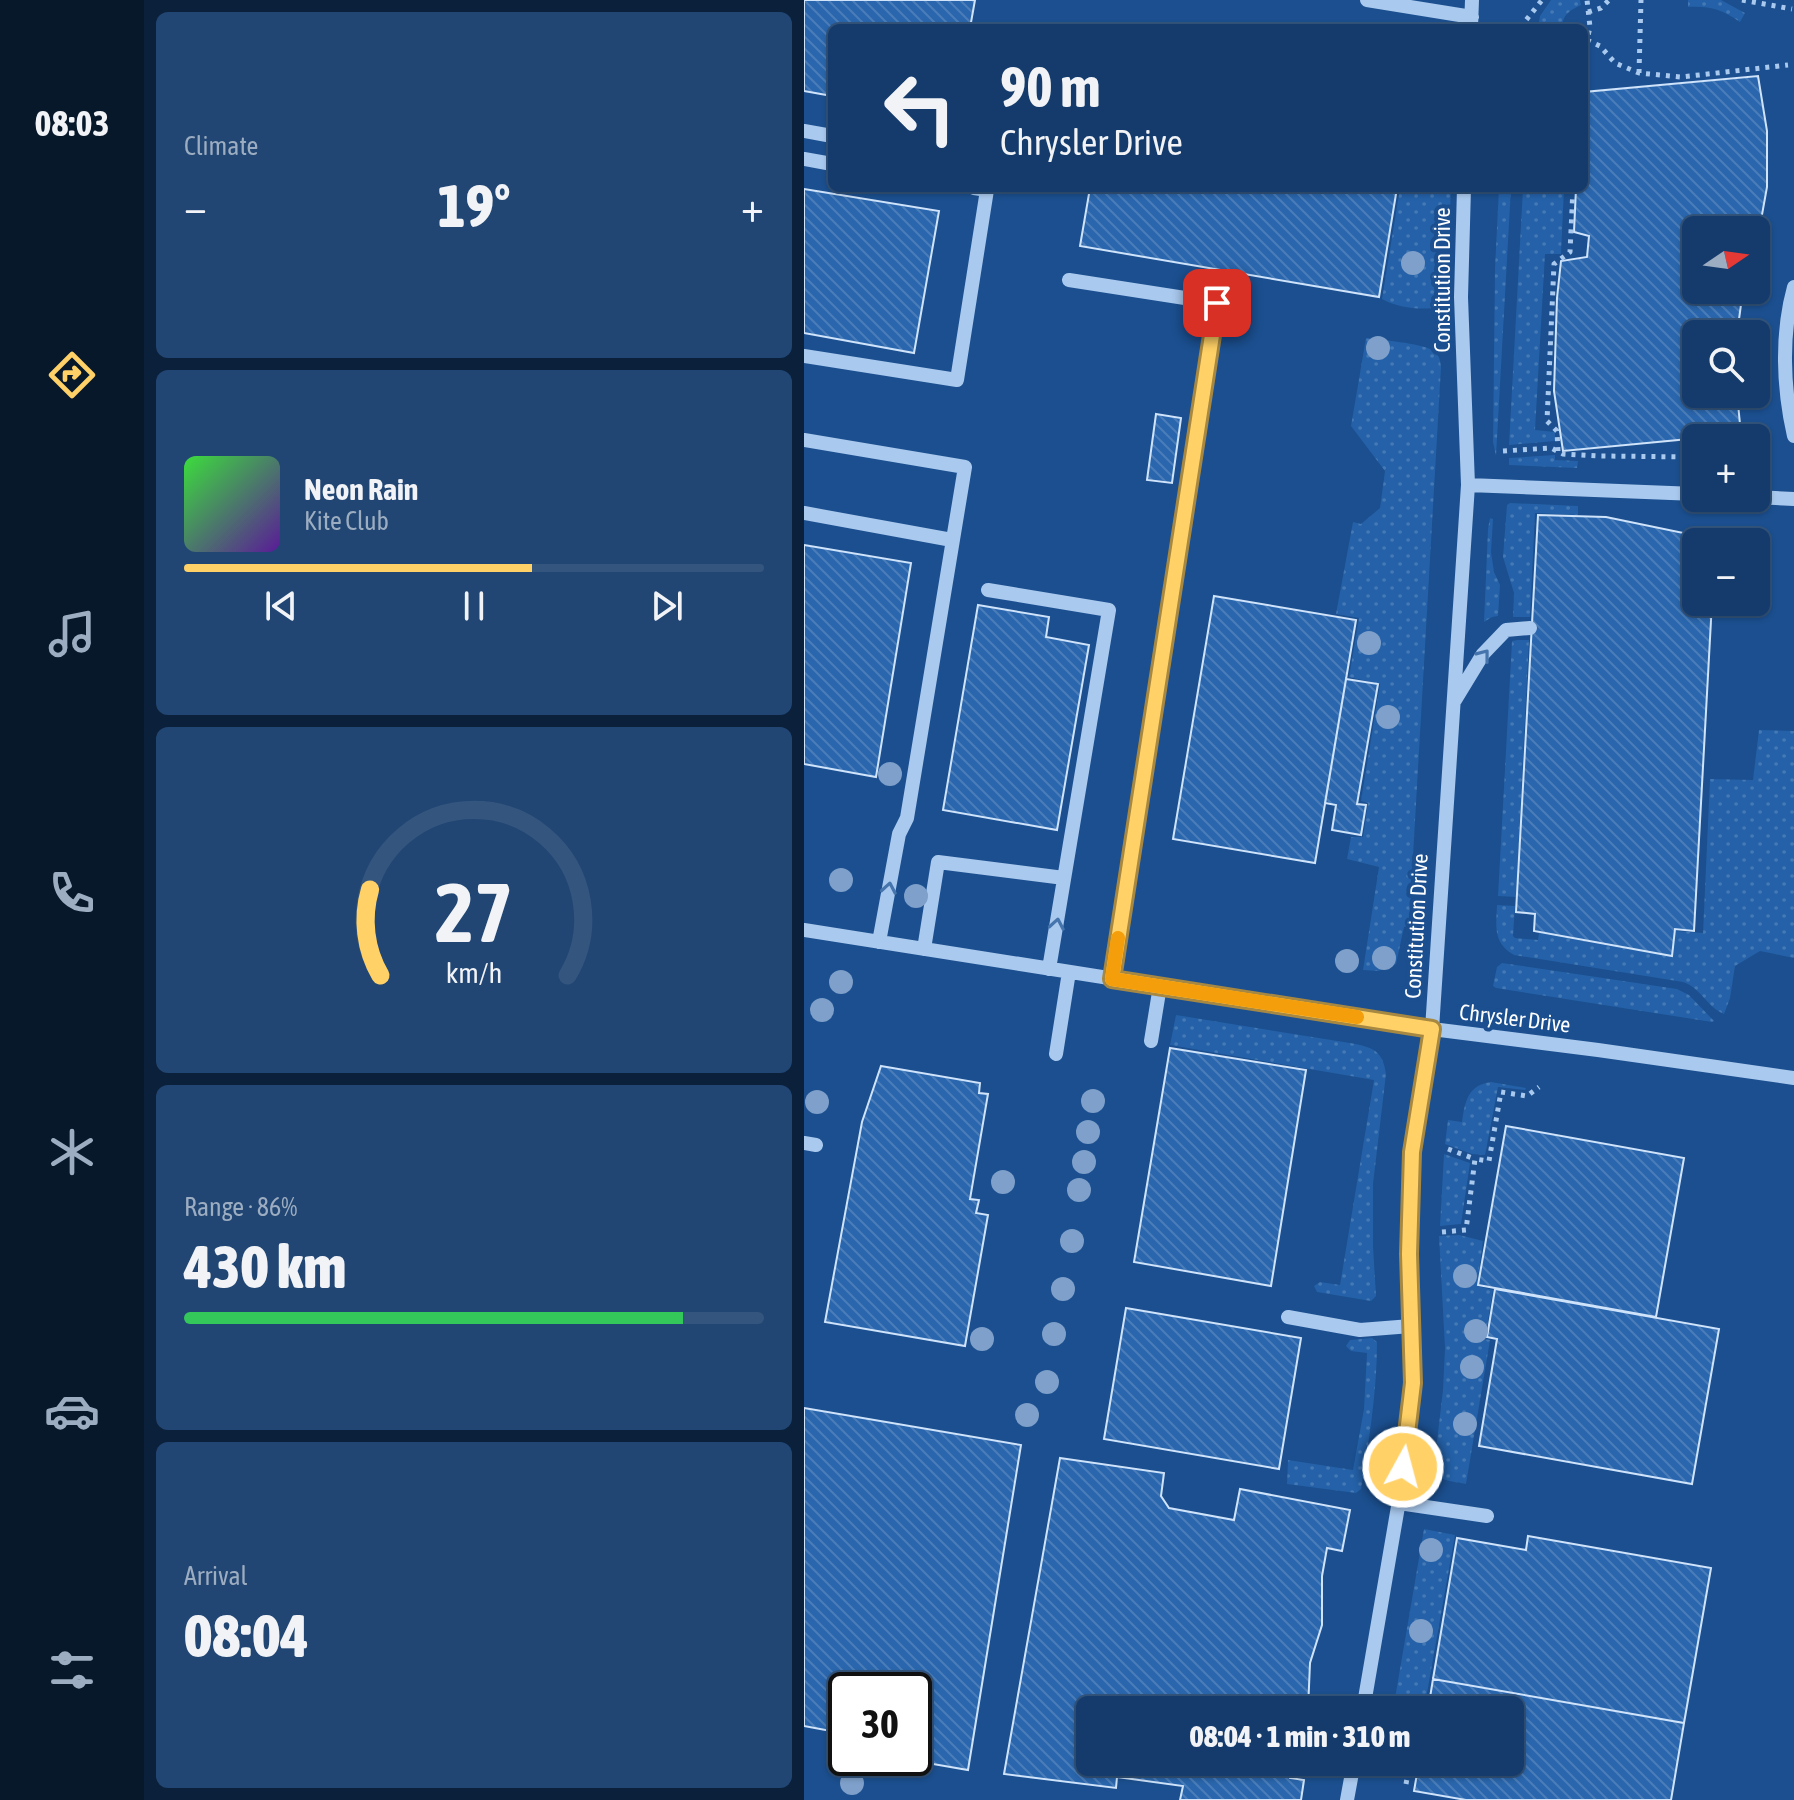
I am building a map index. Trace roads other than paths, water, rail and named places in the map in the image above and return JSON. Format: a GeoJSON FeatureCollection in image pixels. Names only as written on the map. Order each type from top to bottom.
{"type":"FeatureCollection","features":[{"type":"Feature","properties":{"kind":"street"},"geometry":{"type":"LineString","coordinates":[[1371,0],[1471,23],[1472,0]]}},
{"type":"Feature","properties":{"kind":"street"},"geometry":{"type":"LineString","coordinates":[[804,131],[828,135]]}},
{"type":"Feature","properties":{"kind":"street"},"geometry":{"type":"LineString","coordinates":[[804,159],[828,163]]}},
{"type":"Feature","properties":{"kind":"street"},"geometry":{"type":"LineString","coordinates":[[804,356],[957,380],[987,192]]}},
{"type":"Feature","properties":{"kind":"street","name":"Constitution Drive"},"geometry":{"type":"LineString","coordinates":[[1365,1696],[1399,1503],[1413,1383],[1409,1254],[1412,1152],[1432,1029],[1468,485],[1461,297],[1464,192]]}},
{"type":"Feature","properties":{"kind":"street"},"geometry":{"type":"LineString","coordinates":[[1069,280],[1217,303],[1112,979]]}},
{"type":"Feature","properties":{"kind":"street"},"geometry":{"type":"LineString","coordinates":[[1794,287],[1785,358],[1794,436]]}},
{"type":"Feature","properties":{"kind":"street"},"geometry":{"type":"LineString","coordinates":[[804,440],[965,467],[907,818],[899,834],[879,942]]}},
{"type":"Feature","properties":{"kind":"street"},"geometry":{"type":"LineString","coordinates":[[1468,485],[1682,493]]}},
{"type":"Feature","properties":{"kind":"street"},"geometry":{"type":"LineString","coordinates":[[1770,498],[1794,499]]}},
{"type":"Feature","properties":{"kind":"street"},"geometry":{"type":"LineString","coordinates":[[804,513],[952,540]]}},
{"type":"Feature","properties":{"kind":"street"},"geometry":{"type":"LineString","coordinates":[[988,590],[1109,610],[1049,969]]}},
{"type":"Feature","properties":{"kind":"street"},"geometry":{"type":"LineString","coordinates":[[1453,703],[1483,654],[1506,630],[1530,628]]}},
{"type":"Feature","properties":{"kind":"street"},"geometry":{"type":"LineString","coordinates":[[924,949],[938,862],[1064,878]]}},
{"type":"Feature","properties":{"kind":"street","name":"Chrysler Drive"},"geometry":{"type":"LineString","coordinates":[[804,930],[1432,1029],[1794,1078]]}},
{"type":"Feature","properties":{"kind":"street"},"geometry":{"type":"LineString","coordinates":[[1056,1054],[1069,972]]}},
{"type":"Feature","properties":{"kind":"street"},"geometry":{"type":"LineString","coordinates":[[1151,1041],[1160,986]]}},
{"type":"Feature","properties":{"kind":"street"},"geometry":{"type":"LineString","coordinates":[[1288,1317],[1360,1330],[1411,1326]]}},
{"type":"Feature","properties":{"kind":"street"},"geometry":{"type":"LineString","coordinates":[[1399,1503],[1487,1516]]}},
{"type":"Feature","properties":{"kind":"street"},"geometry":{"type":"LineString","coordinates":[[1347,1800],[1351,1776]]}}]}
